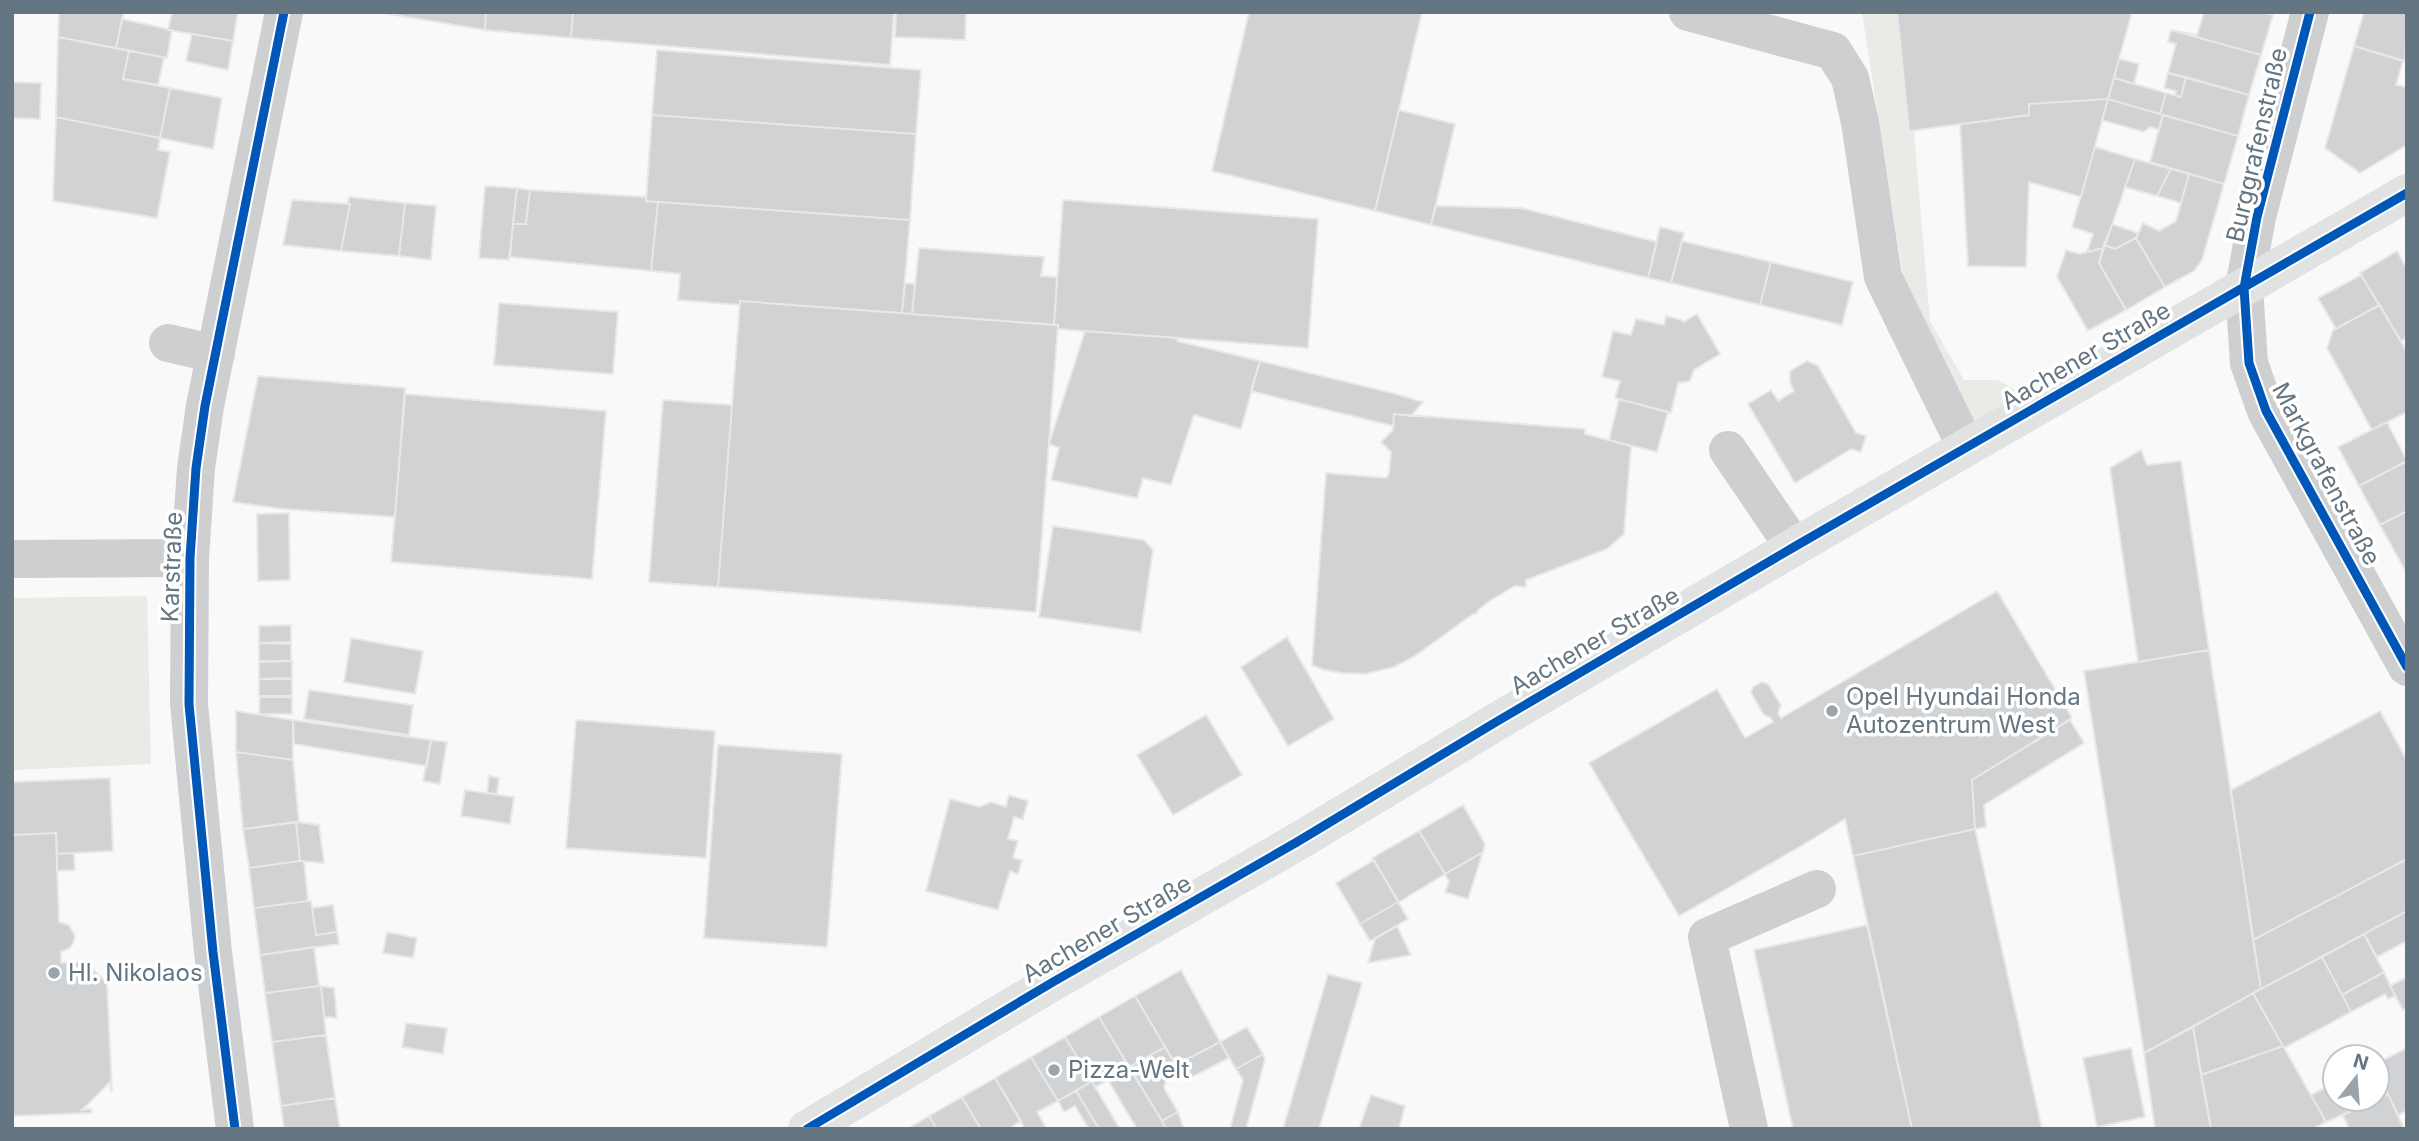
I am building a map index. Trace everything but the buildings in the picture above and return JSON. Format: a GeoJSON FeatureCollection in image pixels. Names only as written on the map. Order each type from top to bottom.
{"type":"FeatureCollection","features":[{"type":"Feature","properties":{"kind":"main road","name":"Aachener Straße"},"geometry":{"type":"LineString","coordinates":[[807,1129],[1794,547],[2407,193]]}},
{"type":"Feature","properties":{"kind":"street","name":"Karstraße"},"geometry":{"type":"LineString","coordinates":[[235,1129],[213,952],[189,704],[190,558],[196,468],[205,406],[284,12]]}},
{"type":"Feature","properties":{"kind":"street"},"geometry":{"type":"LineString","coordinates":[[1688,12],[1833,51],[1850,78],[1860,122],[1883,277],[1966,447]]}},
{"type":"Feature","properties":{"kind":"street","name":"Burggrafenstraße"},"geometry":{"type":"LineString","coordinates":[[2244,288],[2256,217],[2310,12]]}},
{"type":"Feature","properties":{"kind":"street","name":"Markgrafenstraße"},"geometry":{"type":"LineString","coordinates":[[2244,288],[2249,363],[2266,411],[2407,667]]}},
{"type":"Feature","properties":{"kind":"street"},"geometry":{"type":"LineString","coordinates":[[168,343],[216,354]]}},
{"type":"Feature","properties":{"kind":"street"},"geometry":{"type":"LineString","coordinates":[[1728,450],[1794,547]]}},
{"type":"Feature","properties":{"kind":"street","name":"Karstraße"},"geometry":{"type":"LineString","coordinates":[[12,559],[190,558]]}},
{"type":"Feature","properties":{"kind":"street"},"geometry":{"type":"LineString","coordinates":[[1749,1129],[1707,937],[1816,890]]}},
{"type":"Feature","properties":{"kind":"shaded area"},"geometry":{"type":"Polygon","coordinates":[[[1862,12],[1904,12],[1930,321],[1964,380],[1998,380],[2028,398],[1972,434],[1911,328],[1862,12]]]}},
{"type":"Feature","properties":{"kind":"shaded area"},"geometry":{"type":"Polygon","coordinates":[[[147,596],[151,764],[12,770],[12,598],[147,596]]]}},
{"type":"Feature","properties":{"kind":"cycle path"},"geometry":{"type":"LineString","coordinates":[[235,1129],[213,952],[189,704],[190,558],[196,468],[205,406],[284,12]]}},
{"type":"Feature","properties":{"kind":"cycle path"},"geometry":{"type":"LineString","coordinates":[[2310,12],[2257,217],[2244,288],[2249,363],[2266,411],[2407,667]]}},
{"type":"Feature","properties":{"kind":"cycle path"},"geometry":{"type":"LineString","coordinates":[[807,1129],[1794,547],[2407,193]]}},
{"type":"Feature","properties":{"kind":"place","name":"Opel Hyundai Honda Autozentrum West"},"geometry":{"type":"Point","coordinates":[1832,711]}},
{"type":"Feature","properties":{"kind":"place","name":"Hl. Nikolaos"},"geometry":{"type":"Point","coordinates":[54,973]}},
{"type":"Feature","properties":{"kind":"place","name":"Pizza-Welt"},"geometry":{"type":"Point","coordinates":[1054,1070]}}]}
